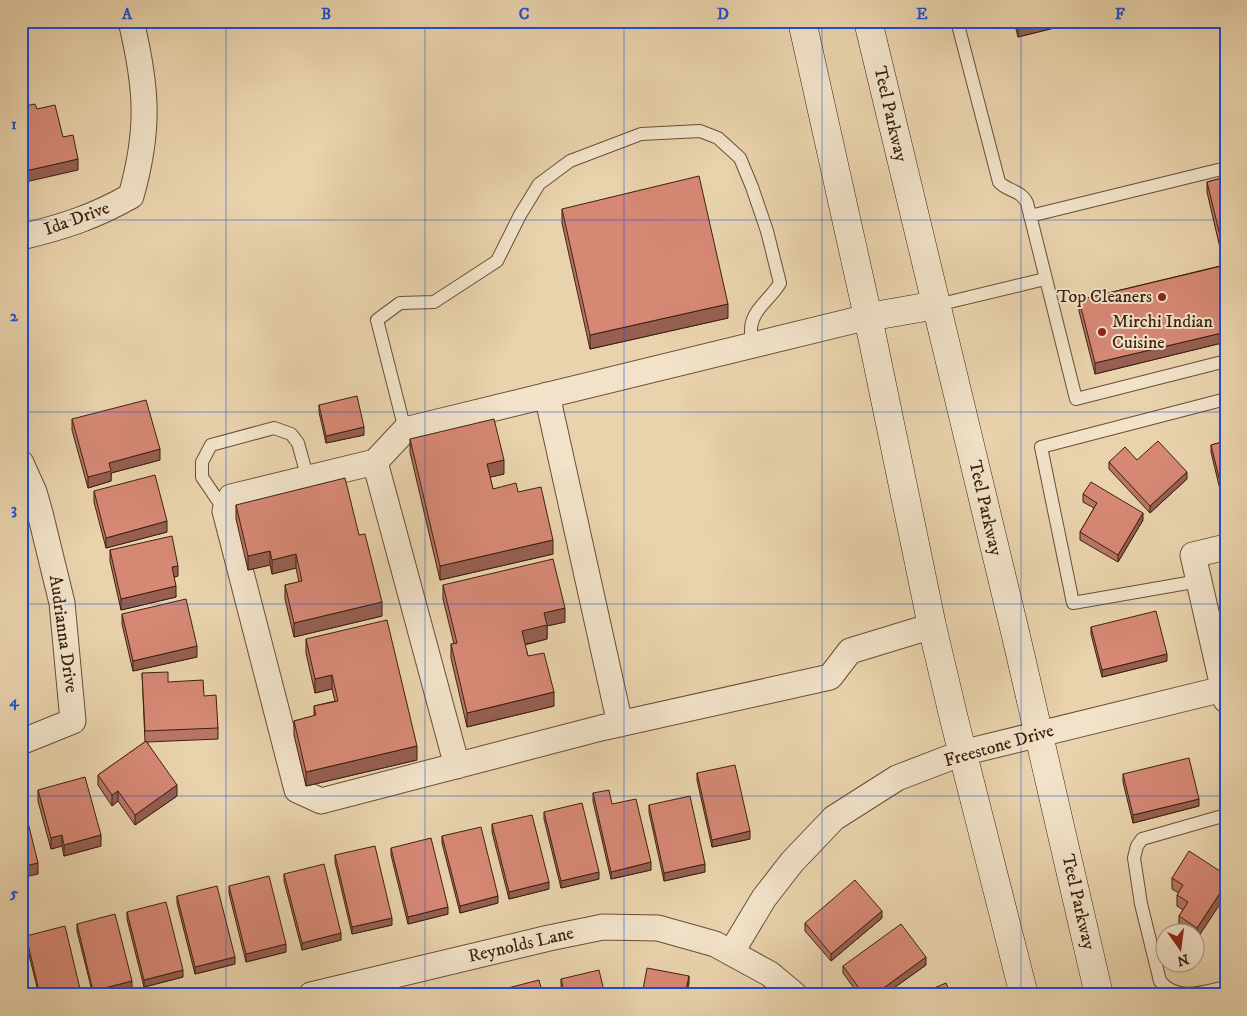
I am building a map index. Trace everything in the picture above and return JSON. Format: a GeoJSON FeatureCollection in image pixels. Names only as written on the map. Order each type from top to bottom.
{"type":"FeatureCollection","features":[{"type":"Feature","properties":{"kind":"main road"},"geometry":{"type":"LineString","coordinates":[[802,21],[868,317],[932,626],[1024,995]]}},
{"type":"Feature","properties":{"kind":"main road","name":"Teel Parkway"},"geometry":{"type":"LineString","coordinates":[[868,21],[1039,734],[1099,995]]}},
{"type":"Feature","properties":{"kind":"main road"},"geometry":{"type":"LineString","coordinates":[[868,317],[937,305]]}},
{"type":"Feature","properties":{"kind":"street","name":"Ida Drive"},"geometry":{"type":"LineString","coordinates":[[21,237],[70,225],[131,196],[139,165],[145,124],[142,76],[131,21]]}},
{"type":"Feature","properties":{"kind":"street"},"geometry":{"type":"LineString","coordinates":[[868,317],[405,430],[375,462],[231,498],[225,511],[296,790],[322,801],[620,724],[830,677],[850,651],[932,626]]}},
{"type":"Feature","properties":{"kind":"street"},"geometry":{"type":"LineString","coordinates":[[547,396],[620,724]]}},
{"type":"Feature","properties":{"kind":"street"},"geometry":{"type":"LineString","coordinates":[[375,462],[457,766]]}},
{"type":"Feature","properties":{"kind":"street","name":"Audrianna Drive"},"geometry":{"type":"LineString","coordinates":[[21,463],[36,499],[62,603],[73,721],[21,742]]}},
{"type":"Feature","properties":{"kind":"street"},"geometry":{"type":"LineString","coordinates":[[1224,694],[1193,555],[1226,547]]}},
{"type":"Feature","properties":{"kind":"street","name":"Freestone Drive"},"geometry":{"type":"LineString","coordinates":[[731,953],[764,898],[792,862],[834,818],[897,778],[962,752],[1224,694]]}},
{"type":"Feature","properties":{"kind":"street","name":"Reynolds Lane"},"geometry":{"type":"LineString","coordinates":[[311,995],[549,938],[603,928],[658,928],[715,944],[770,974],[795,995]]}},
{"type":"Feature","properties":{"kind":"lane"},"geometry":{"type":"LineString","coordinates":[[957,21],[998,182],[1018,192],[1025,198],[1076,400],[1226,361]]}},
{"type":"Feature","properties":{"kind":"lane"},"geometry":{"type":"LineString","coordinates":[[405,430],[378,320],[400,303],[434,302],[497,261],[520,215],[539,184],[570,161],[641,134],[700,131],[718,138],[740,158],[767,231],[780,283],[755,315],[751,329],[753,346]]}},
{"type":"Feature","properties":{"kind":"lane"},"geometry":{"type":"LineString","coordinates":[[1030,216],[1226,168]]}},
{"type":"Feature","properties":{"kind":"lane"},"geometry":{"type":"LineString","coordinates":[[937,305],[1045,280]]}},
{"type":"Feature","properties":{"kind":"lane"},"geometry":{"type":"LineString","coordinates":[[1199,581],[1073,603],[1041,447],[1226,400]]}},
{"type":"Feature","properties":{"kind":"lane"},"geometry":{"type":"LineString","coordinates":[[225,511],[202,477],[202,462],[211,445],[274,428],[292,434],[298,443],[308,479]]}},
{"type":"Feature","properties":{"kind":"lane"},"geometry":{"type":"LineString","coordinates":[[1226,815],[1142,839],[1137,846],[1134,858],[1141,904],[1160,981],[1165,988],[1178,994],[1197,994],[1226,987]]}},
{"type":"Feature","properties":{"kind":"building"},"geometry":{"type":"Polygon","coordinates":[[[1017,21],[1038,21],[1018,26],[1017,21]]]}},
{"type":"Feature","properties":{"kind":"building"},"geometry":{"type":"Polygon","coordinates":[[[35,104],[37,109],[55,105],[63,137],[73,135],[78,159],[21,172],[21,107],[35,104]]]}},
{"type":"Feature","properties":{"kind":"building"},"geometry":{"type":"Polygon","coordinates":[[[699,176],[728,304],[590,335],[562,209],[699,176]]]}},
{"type":"Feature","properties":{"kind":"building"},"geometry":{"type":"Polygon","coordinates":[[[1226,177],[1226,260],[1207,182],[1226,177]]]}},
{"type":"Feature","properties":{"kind":"building"},"geometry":{"type":"Polygon","coordinates":[[[1226,265],[1226,332],[1095,363],[1079,300],[1226,265]]]}},
{"type":"Feature","properties":{"kind":"building"},"geometry":{"type":"Polygon","coordinates":[[[357,396],[364,427],[326,436],[319,405],[357,396]]]}},
{"type":"Feature","properties":{"kind":"building"},"geometry":{"type":"Polygon","coordinates":[[[146,400],[160,449],[109,463],[111,471],[88,477],[72,419],[146,400]]]}},
{"type":"Feature","properties":{"kind":"building"},"geometry":{"type":"Polygon","coordinates":[[[494,419],[504,460],[487,464],[493,489],[516,483],[518,492],[541,487],[553,540],[440,566],[410,439],[494,419]]]}},
{"type":"Feature","properties":{"kind":"building"},"geometry":{"type":"Polygon","coordinates":[[[1158,441],[1187,472],[1150,506],[1109,462],[1125,447],[1137,460],[1158,441]]]}},
{"type":"Feature","properties":{"kind":"building"},"geometry":{"type":"Polygon","coordinates":[[[1226,441],[1226,489],[1222,490],[1211,445],[1226,441]]]}},
{"type":"Feature","properties":{"kind":"building"},"geometry":{"type":"Polygon","coordinates":[[[155,475],[167,521],[106,538],[94,491],[155,475]]]}},
{"type":"Feature","properties":{"kind":"building"},"geometry":{"type":"Polygon","coordinates":[[[345,478],[359,535],[365,534],[382,602],[294,623],[285,585],[302,581],[296,554],[272,560],[270,551],[248,556],[236,505],[345,478]]]}},
{"type":"Feature","properties":{"kind":"building"},"geometry":{"type":"Polygon","coordinates":[[[1091,482],[1143,513],[1118,555],[1080,532],[1097,503],[1083,494],[1091,482]]]}},
{"type":"Feature","properties":{"kind":"building"},"geometry":{"type":"Polygon","coordinates":[[[172,536],[178,566],[172,567],[176,586],[121,599],[110,550],[172,536]]]}},
{"type":"Feature","properties":{"kind":"building"},"geometry":{"type":"Polygon","coordinates":[[[553,559],[565,608],[544,613],[547,625],[522,631],[528,656],[544,653],[554,692],[467,713],[451,644],[457,643],[443,585],[553,559]]]}},
{"type":"Feature","properties":{"kind":"building"},"geometry":{"type":"Polygon","coordinates":[[[186,599],[197,646],[133,661],[122,614],[186,599]]]}},
{"type":"Feature","properties":{"kind":"building"},"geometry":{"type":"Polygon","coordinates":[[[1156,611],[1167,654],[1102,670],[1091,627],[1156,611]]]}},
{"type":"Feature","properties":{"kind":"building"},"geometry":{"type":"Polygon","coordinates":[[[387,620],[417,746],[306,772],[294,721],[316,715],[314,706],[338,701],[332,675],[315,679],[306,639],[387,620]]]}},
{"type":"Feature","properties":{"kind":"building"},"geometry":{"type":"Polygon","coordinates":[[[168,672],[168,682],[203,680],[204,696],[216,695],[218,728],[145,731],[142,673],[168,672]]]}},
{"type":"Feature","properties":{"kind":"building"},"geometry":{"type":"Polygon","coordinates":[[[146,741],[177,785],[135,815],[118,791],[112,795],[98,775],[146,741]]]}},
{"type":"Feature","properties":{"kind":"building"},"geometry":{"type":"Polygon","coordinates":[[[1189,758],[1199,799],[1133,815],[1123,774],[1189,758]]]}},
{"type":"Feature","properties":{"kind":"building"},"geometry":{"type":"Polygon","coordinates":[[[735,765],[750,831],[712,840],[697,773],[735,765]]]}},
{"type":"Feature","properties":{"kind":"building"},"geometry":{"type":"Polygon","coordinates":[[[85,777],[101,835],[64,845],[62,835],[51,838],[38,790],[85,777]]]}},
{"type":"Feature","properties":{"kind":"building"},"geometry":{"type":"Polygon","coordinates":[[[609,790],[612,804],[636,799],[651,862],[611,872],[593,793],[609,790]]]}},
{"type":"Feature","properties":{"kind":"building"},"geometry":{"type":"Polygon","coordinates":[[[690,796],[705,864],[664,873],[649,805],[690,796]]]}},
{"type":"Feature","properties":{"kind":"building"},"geometry":{"type":"Polygon","coordinates":[[[21,798],[38,863],[21,867],[21,798]]]}},
{"type":"Feature","properties":{"kind":"building"},"geometry":{"type":"Polygon","coordinates":[[[582,803],[599,872],[561,881],[544,812],[582,803]]]}},
{"type":"Feature","properties":{"kind":"building"},"geometry":{"type":"Polygon","coordinates":[[[532,815],[549,882],[509,892],[492,824],[532,815]]]}},
{"type":"Feature","properties":{"kind":"building"},"geometry":{"type":"Polygon","coordinates":[[[481,827],[498,896],[460,906],[442,836],[481,827]]]}},
{"type":"Feature","properties":{"kind":"building"},"geometry":{"type":"Polygon","coordinates":[[[431,838],[448,907],[408,917],[391,848],[431,838]]]}},
{"type":"Feature","properties":{"kind":"building"},"geometry":{"type":"Polygon","coordinates":[[[375,846],[392,918],[352,927],[335,855],[375,846]]]}},
{"type":"Feature","properties":{"kind":"building"},"geometry":{"type":"Polygon","coordinates":[[[1189,851],[1226,875],[1226,884],[1200,924],[1191,924],[1179,916],[1188,902],[1177,895],[1183,885],[1172,878],[1189,851]]]}},
{"type":"Feature","properties":{"kind":"building"},"geometry":{"type":"Polygon","coordinates":[[[324,864],[341,933],[302,943],[284,874],[324,864]]]}},
{"type":"Feature","properties":{"kind":"building"},"geometry":{"type":"Polygon","coordinates":[[[269,876],[286,944],[246,954],[229,886],[269,876]]]}},
{"type":"Feature","properties":{"kind":"building"},"geometry":{"type":"Polygon","coordinates":[[[855,880],[882,911],[831,954],[805,923],[855,880]]]}},
{"type":"Feature","properties":{"kind":"building"},"geometry":{"type":"Polygon","coordinates":[[[217,886],[235,957],[195,967],[177,896],[217,886]]]}},
{"type":"Feature","properties":{"kind":"building"},"geometry":{"type":"Polygon","coordinates":[[[166,902],[183,970],[144,980],[127,912],[166,902]]]}},
{"type":"Feature","properties":{"kind":"building"},"geometry":{"type":"Polygon","coordinates":[[[115,914],[132,981],[93,991],[77,924],[115,914]]]}},
{"type":"Feature","properties":{"kind":"building"},"geometry":{"type":"Polygon","coordinates":[[[901,924],[926,957],[874,995],[864,995],[843,966],[901,924]]]}},
{"type":"Feature","properties":{"kind":"building"},"geometry":{"type":"Polygon","coordinates":[[[65,926],[81,993],[74,995],[40,995],[26,936],[65,926]]]}},
{"type":"Feature","properties":{"kind":"building"},"geometry":{"type":"Polygon","coordinates":[[[647,968],[689,976],[685,995],[642,995],[647,968]]]}},
{"type":"Feature","properties":{"kind":"building"},"geometry":{"type":"Polygon","coordinates":[[[599,970],[605,995],[565,995],[561,979],[599,970]]]}},
{"type":"Feature","properties":{"kind":"building"},"geometry":{"type":"Polygon","coordinates":[[[21,973],[26,995],[21,995],[21,973]]]}},
{"type":"Feature","properties":{"kind":"building"},"geometry":{"type":"Polygon","coordinates":[[[539,980],[543,995],[506,995],[504,989],[539,980]]]}},
{"type":"Feature","properties":{"kind":"building"},"geometry":{"type":"Polygon","coordinates":[[[946,983],[951,995],[917,995],[946,983]]]}},
{"type":"Feature","properties":{"kind":"place","name":"Top Cleaners"},"geometry":{"type":"Point","coordinates":[1162,297]}},
{"type":"Feature","properties":{"kind":"place","name":"Mirchi Indian Cuisine"},"geometry":{"type":"Point","coordinates":[1102,332]}}]}
